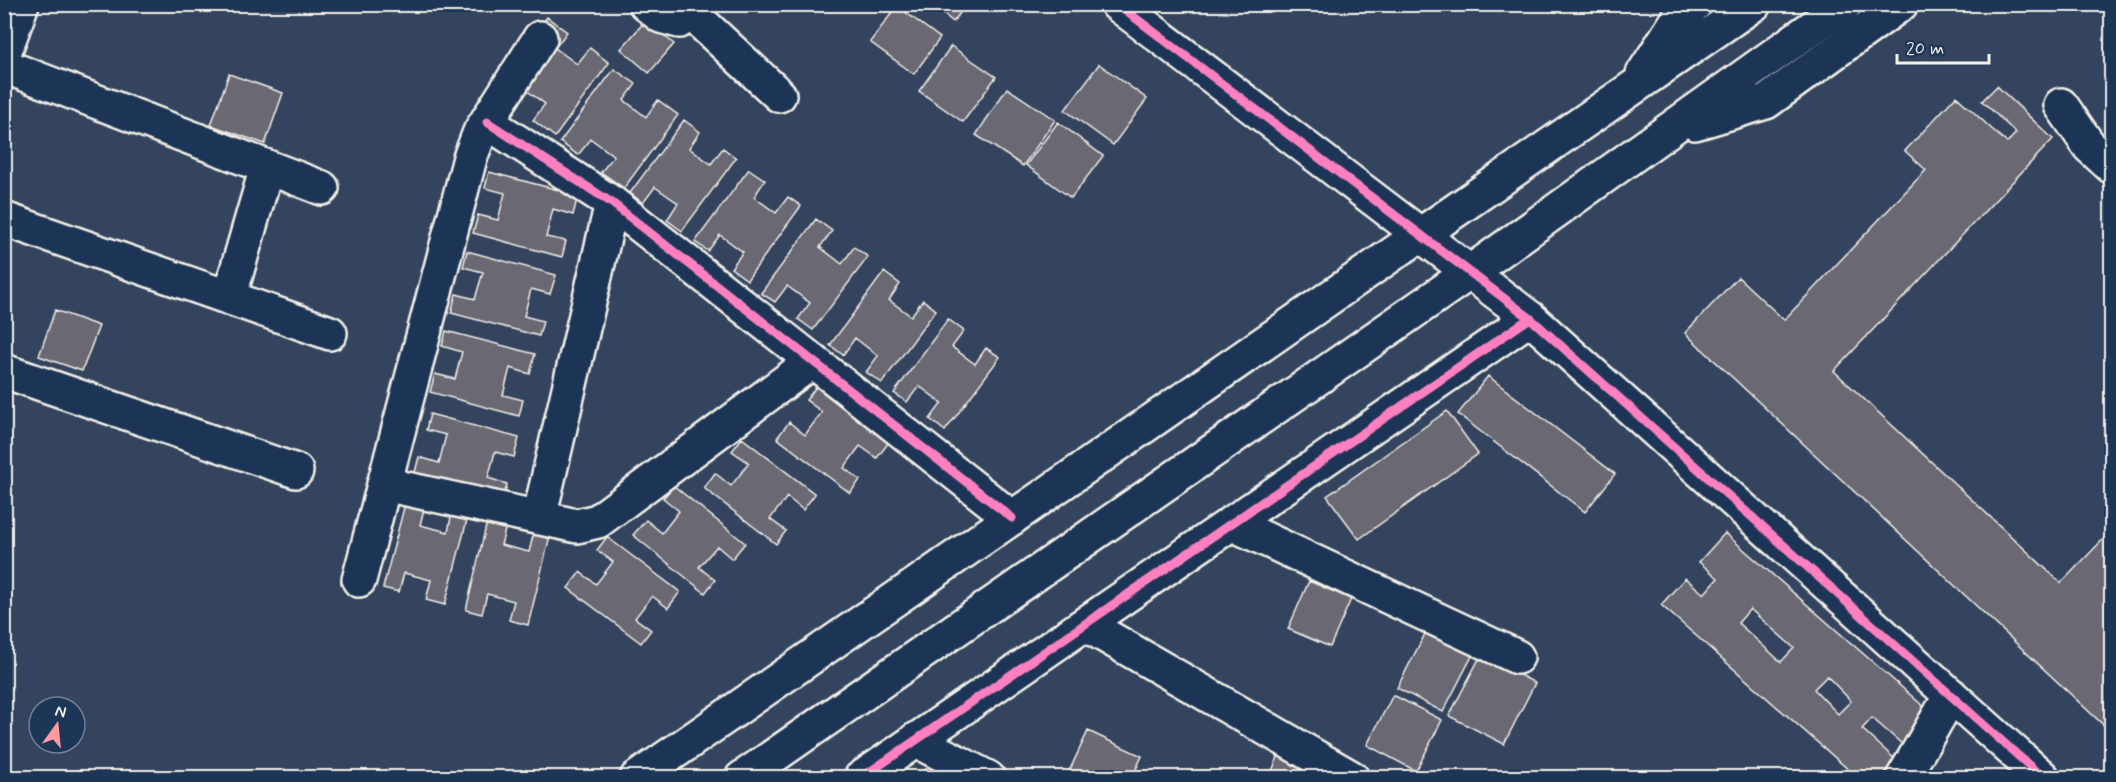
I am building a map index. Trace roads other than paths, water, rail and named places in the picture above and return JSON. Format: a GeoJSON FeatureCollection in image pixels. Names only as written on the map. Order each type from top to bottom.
{"type":"FeatureCollection","features":[{"type":"Feature","properties":{"kind":"main road"},"geometry":{"type":"LineString","coordinates":[[4,53],[22,4]]}},
{"type":"Feature","properties":{"kind":"main road"},"geometry":{"type":"LineString","coordinates":[[646,4],[672,21],[679,21],[693,8],[779,95]]}},
{"type":"Feature","properties":{"kind":"main road"},"geometry":{"type":"LineString","coordinates":[[1117,4],[1530,318],[2043,777]]}},
{"type":"Feature","properties":{"kind":"main road"},"geometry":{"type":"LineString","coordinates":[[1634,88],[1679,18],[1695,4]]}},
{"type":"Feature","properties":{"kind":"main road"},"geometry":{"type":"LineString","coordinates":[[637,777],[1754,4]]}},
{"type":"Feature","properties":{"kind":"main road"},"geometry":{"type":"LineString","coordinates":[[742,777],[1469,273],[1845,4]]}},
{"type":"Feature","properties":{"kind":"main road"},"geometry":{"type":"LineString","coordinates":[[1669,131],[1766,102],[1901,4]]}},
{"type":"Feature","properties":{"kind":"main road"},"geometry":{"type":"LineString","coordinates":[[359,580],[470,158],[487,122],[540,38]]}},
{"type":"Feature","properties":{"kind":"main road"},"geometry":{"type":"LineString","coordinates":[[4,66],[322,188]]}},
{"type":"Feature","properties":{"kind":"main road"},"geometry":{"type":"LineString","coordinates":[[2112,135],[2061,105],[2090,147],[2112,167]]}},
{"type":"Feature","properties":{"kind":"main road"},"geometry":{"type":"LineString","coordinates":[[487,122],[612,203],[1012,518]]}},
{"type":"Feature","properties":{"kind":"main road"},"geometry":{"type":"LineString","coordinates":[[229,298],[267,167]]}},
{"type":"Feature","properties":{"kind":"main road"},"geometry":{"type":"LineString","coordinates":[[539,518],[612,203]]}},
{"type":"Feature","properties":{"kind":"main road"},"geometry":{"type":"LineString","coordinates":[[4,219],[330,333]]}},
{"type":"Feature","properties":{"kind":"main road"},"geometry":{"type":"LineString","coordinates":[[861,777],[1530,318]]}},
{"type":"Feature","properties":{"kind":"main road"},"geometry":{"type":"LineString","coordinates":[[384,484],[577,526],[598,521],[813,361]]}},
{"type":"Feature","properties":{"kind":"main road"},"geometry":{"type":"LineString","coordinates":[[4,371],[296,471]]}},
{"type":"Feature","properties":{"kind":"main road"},"geometry":{"type":"LineString","coordinates":[[1231,523],[1516,657]]}},
{"type":"Feature","properties":{"kind":"main road"},"geometry":{"type":"LineString","coordinates":[[1085,624],[1352,777]]}},
{"type":"Feature","properties":{"kind":"main road"},"geometry":{"type":"LineString","coordinates":[[1903,777],[1951,695]]}},
{"type":"Feature","properties":{"kind":"main road"},"geometry":{"type":"LineString","coordinates":[[915,740],[988,777]]}}]}
